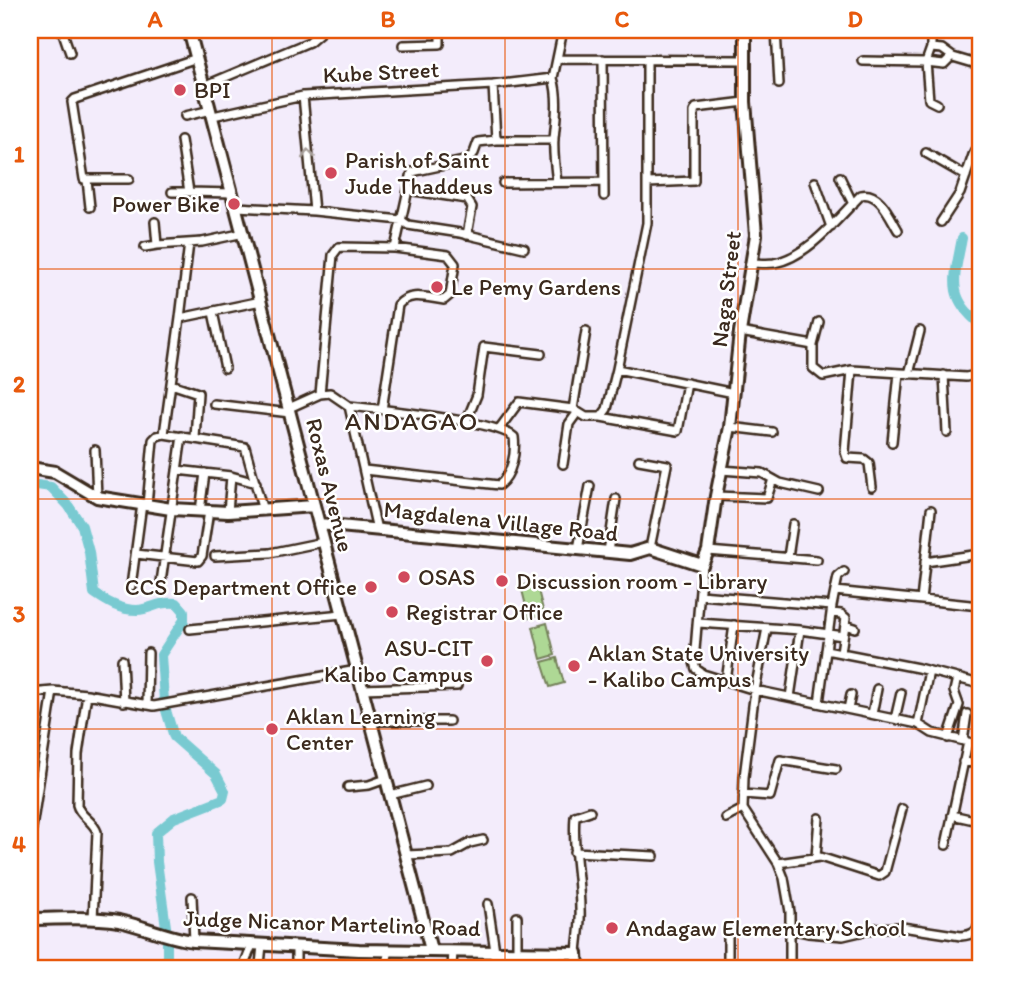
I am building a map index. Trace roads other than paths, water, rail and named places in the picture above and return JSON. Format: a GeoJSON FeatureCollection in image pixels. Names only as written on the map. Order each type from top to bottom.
{"type":"FeatureCollection","features":[{"type":"Feature","properties":{"kind":"street"},"geometry":{"type":"LineString","coordinates":[[62,30],[70,53]]}},
{"type":"Feature","properties":{"kind":"street","name":"Roxas Avenue"},"geometry":{"type":"LineString","coordinates":[[189,30],[431,950]]}},
{"type":"Feature","properties":{"kind":"street"},"geometry":{"type":"LineString","coordinates":[[204,86],[309,42],[323,30]]}},
{"type":"Feature","properties":{"kind":"street"},"geometry":{"type":"LineString","coordinates":[[403,45],[440,44],[440,30]]}},
{"type":"Feature","properties":{"kind":"street"},"geometry":{"type":"LineString","coordinates":[[557,182],[553,78],[563,30]]}},
{"type":"Feature","properties":{"kind":"street","name":"Naga Street"},"geometry":{"type":"LineString","coordinates":[[708,551],[730,427],[740,332],[756,235],[745,102],[746,30]]}},
{"type":"Feature","properties":{"kind":"street"},"geometry":{"type":"LineString","coordinates":[[776,30],[779,85]]}},
{"type":"Feature","properties":{"kind":"street"},"geometry":{"type":"LineString","coordinates":[[932,30],[931,48],[926,62],[929,100],[937,104]]}},
{"type":"Feature","properties":{"kind":"street"},"geometry":{"type":"LineString","coordinates":[[931,48],[942,49],[951,57],[980,65]]}},
{"type":"Feature","properties":{"kind":"street"},"geometry":{"type":"LineString","coordinates":[[863,61],[944,64],[951,57]]}},
{"type":"Feature","properties":{"kind":"street"},"geometry":{"type":"LineString","coordinates":[[90,207],[72,102],[197,58]]}},
{"type":"Feature","properties":{"kind":"street"},"geometry":{"type":"LineString","coordinates":[[557,58],[744,60]]}},
{"type":"Feature","properties":{"kind":"street"},"geometry":{"type":"LineString","coordinates":[[603,59],[604,196]]}},
{"type":"Feature","properties":{"kind":"street"},"geometry":{"type":"LineString","coordinates":[[600,417],[607,409],[617,369],[647,223],[647,60]]}},
{"type":"Feature","properties":{"kind":"street","name":"Kube Street"},"geometry":{"type":"LineString","coordinates":[[185,117],[303,96],[493,85],[553,78]]}},
{"type":"Feature","properties":{"kind":"street"},"geometry":{"type":"LineString","coordinates":[[493,85],[496,140]]}},
{"type":"Feature","properties":{"kind":"street"},"geometry":{"type":"LineString","coordinates":[[303,96],[314,211]]}},
{"type":"Feature","properties":{"kind":"street"},"geometry":{"type":"LineString","coordinates":[[648,183],[694,181],[696,108],[745,102]]}},
{"type":"Feature","properties":{"kind":"street"},"geometry":{"type":"LineString","coordinates":[[181,140],[189,192]]}},
{"type":"Feature","properties":{"kind":"street"},"geometry":{"type":"LineString","coordinates":[[395,248],[412,172],[468,160],[478,142],[554,140]]}},
{"type":"Feature","properties":{"kind":"street"},"geometry":{"type":"LineString","coordinates":[[941,222],[960,193],[980,141]]}},
{"type":"Feature","properties":{"kind":"street"},"geometry":{"type":"LineString","coordinates":[[926,153],[966,176]]}},
{"type":"Feature","properties":{"kind":"street"},"geometry":{"type":"LineString","coordinates":[[840,177],[853,204]]}},
{"type":"Feature","properties":{"kind":"street"},"geometry":{"type":"LineString","coordinates":[[87,180],[129,178]]}},
{"type":"Feature","properties":{"kind":"street"},"geometry":{"type":"LineString","coordinates":[[503,183],[604,181]]}},
{"type":"Feature","properties":{"kind":"street"},"geometry":{"type":"LineString","coordinates":[[815,182],[831,227]]}},
{"type":"Feature","properties":{"kind":"street"},"geometry":{"type":"LineString","coordinates":[[408,190],[467,199],[472,207],[467,235]]}},
{"type":"Feature","properties":{"kind":"street"},"geometry":{"type":"LineString","coordinates":[[172,192],[234,193]]}},
{"type":"Feature","properties":{"kind":"street"},"geometry":{"type":"LineString","coordinates":[[751,263],[774,263],[810,245],[861,195],[873,196],[882,204],[898,230]]}},
{"type":"Feature","properties":{"kind":"street"},"geometry":{"type":"LineString","coordinates":[[237,207],[401,220],[408,225],[524,248]]}},
{"type":"Feature","properties":{"kind":"street"},"geometry":{"type":"LineString","coordinates":[[155,222],[157,245]]}},
{"type":"Feature","properties":{"kind":"street"},"geometry":{"type":"LineString","coordinates":[[145,247],[190,243],[244,233]]}},
{"type":"Feature","properties":{"kind":"street"},"geometry":{"type":"LineString","coordinates":[[164,434],[190,243]]}},
{"type":"Feature","properties":{"kind":"street"},"geometry":{"type":"LineString","coordinates":[[320,394],[335,248],[395,248],[448,255],[455,264],[450,295],[444,300],[413,296],[405,298],[398,305],[382,410]]}},
{"type":"Feature","properties":{"kind":"street"},"geometry":{"type":"LineString","coordinates":[[180,318],[261,301]]}},
{"type":"Feature","properties":{"kind":"street"},"geometry":{"type":"LineString","coordinates":[[213,312],[225,368]]}},
{"type":"Feature","properties":{"kind":"street"},"geometry":{"type":"LineString","coordinates":[[819,322],[813,345],[813,368],[818,374],[830,376],[844,370],[966,377],[980,374]]}},
{"type":"Feature","properties":{"kind":"street"},"geometry":{"type":"LineString","coordinates":[[563,464],[569,424],[575,411],[586,331]]}},
{"type":"Feature","properties":{"kind":"street"},"geometry":{"type":"LineString","coordinates":[[909,374],[920,331]]}},
{"type":"Feature","properties":{"kind":"street"},"geometry":{"type":"LineString","coordinates":[[740,332],[813,345]]}},
{"type":"Feature","properties":{"kind":"street"},"geometry":{"type":"LineString","coordinates":[[466,422],[477,395],[484,346],[541,354]]}},
{"type":"Feature","properties":{"kind":"street"},"geometry":{"type":"LineString","coordinates":[[617,369],[734,393]]}},
{"type":"Feature","properties":{"kind":"street"},"geometry":{"type":"LineString","coordinates":[[852,370],[845,452],[847,458],[864,459],[869,463],[872,487]]}},
{"type":"Feature","properties":{"kind":"street"},"geometry":{"type":"LineString","coordinates":[[892,442],[900,373]]}},
{"type":"Feature","properties":{"kind":"street"},"geometry":{"type":"LineString","coordinates":[[944,375],[947,432]]}},
{"type":"Feature","properties":{"kind":"street"},"geometry":{"type":"LineString","coordinates":[[499,429],[519,402],[575,411],[591,419],[600,417],[678,431],[687,383]]}},
{"type":"Feature","properties":{"kind":"street"},"geometry":{"type":"LineString","coordinates":[[171,384],[198,393],[195,438]]}},
{"type":"Feature","properties":{"kind":"street"},"geometry":{"type":"LineString","coordinates":[[214,404],[290,411],[320,394],[330,393],[349,406],[466,422],[499,429],[511,433],[514,437],[515,446],[507,478],[499,485],[364,470]]}},
{"type":"Feature","properties":{"kind":"street"},"geometry":{"type":"LineString","coordinates":[[349,406],[377,530]]}},
{"type":"Feature","properties":{"kind":"street"},"geometry":{"type":"LineString","coordinates":[[730,427],[772,432]]}},
{"type":"Feature","properties":{"kind":"street"},"geometry":{"type":"LineString","coordinates":[[131,586],[153,443],[157,436],[164,434],[242,445],[246,449],[264,511]]}},
{"type":"Feature","properties":{"kind":"street"},"geometry":{"type":"LineString","coordinates":[[161,582],[182,436]]}},
{"type":"Feature","properties":{"kind":"street"},"geometry":{"type":"LineString","coordinates":[[95,450],[97,497]]}},
{"type":"Feature","properties":{"kind":"street"},"geometry":{"type":"LineString","coordinates":[[639,460],[667,465],[650,548]]}},
{"type":"Feature","properties":{"kind":"street"},"geometry":{"type":"LineString","coordinates":[[30,468],[55,472],[97,497],[171,509],[228,512],[314,506]]}},
{"type":"Feature","properties":{"kind":"street"},"geometry":{"type":"LineString","coordinates":[[177,470],[231,476],[256,483]]}},
{"type":"Feature","properties":{"kind":"street"},"geometry":{"type":"LineString","coordinates":[[721,470],[762,473],[787,485],[819,492]]}},
{"type":"Feature","properties":{"kind":"street"},"geometry":{"type":"LineString","coordinates":[[135,554],[198,561],[200,559],[205,511],[205,473]]}},
{"type":"Feature","properties":{"kind":"street"},"geometry":{"type":"LineString","coordinates":[[228,512],[231,476]]}},
{"type":"Feature","properties":{"kind":"street"},"geometry":{"type":"LineString","coordinates":[[716,496],[767,498],[773,479]]}},
{"type":"Feature","properties":{"kind":"street"},"geometry":{"type":"LineString","coordinates":[[578,550],[590,486]]}},
{"type":"Feature","properties":{"kind":"street"},"geometry":{"type":"LineString","coordinates":[[608,552],[616,499]]}},
{"type":"Feature","properties":{"kind":"street"},"geometry":{"type":"LineString","coordinates":[[921,600],[931,510]]}},
{"type":"Feature","properties":{"kind":"street","name":"Magdalena Village Road"},"geometry":{"type":"LineString","coordinates":[[319,524],[630,555],[650,548],[702,565]]}},
{"type":"Feature","properties":{"kind":"street"},"geometry":{"type":"LineString","coordinates":[[788,557],[793,524]]}},
{"type":"Feature","properties":{"kind":"street"},"geometry":{"type":"LineString","coordinates":[[215,556],[270,553],[324,542]]}},
{"type":"Feature","properties":{"kind":"street"},"geometry":{"type":"LineString","coordinates":[[817,560],[708,551],[702,565],[694,662],[696,669],[703,674],[755,690],[918,724],[932,733],[980,745]]}},
{"type":"Feature","properties":{"kind":"street"},"geometry":{"type":"LineString","coordinates":[[925,562],[980,554]]}},
{"type":"Feature","properties":{"kind":"street"},"geometry":{"type":"LineString","coordinates":[[819,704],[835,591],[838,577],[844,572]]}},
{"type":"Feature","properties":{"kind":"street"},"geometry":{"type":"LineString","coordinates":[[835,591],[980,606]]}},
{"type":"Feature","properties":{"kind":"street"},"geometry":{"type":"LineString","coordinates":[[700,595],[832,610],[845,615],[841,652]]}},
{"type":"Feature","properties":{"kind":"street"},"geometry":{"type":"LineString","coordinates":[[190,629],[342,614]]}},
{"type":"Feature","properties":{"kind":"street"},"geometry":{"type":"LineString","coordinates":[[698,623],[800,630],[843,636]]}},
{"type":"Feature","properties":{"kind":"street"},"geometry":{"type":"LineString","coordinates":[[726,681],[733,625]]}},
{"type":"Feature","properties":{"kind":"street"},"geometry":{"type":"LineString","coordinates":[[845,625],[855,628]]}},
{"type":"Feature","properties":{"kind":"street"},"geometry":{"type":"LineString","coordinates":[[767,628],[755,690],[743,809],[778,863],[789,896],[790,968]]}},
{"type":"Feature","properties":{"kind":"street"},"geometry":{"type":"LineString","coordinates":[[790,697],[800,630]]}},
{"type":"Feature","properties":{"kind":"street"},"geometry":{"type":"LineString","coordinates":[[826,650],[980,684]]}},
{"type":"Feature","properties":{"kind":"street"},"geometry":{"type":"LineString","coordinates":[[147,705],[148,653]]}},
{"type":"Feature","properties":{"kind":"street"},"geometry":{"type":"LineString","coordinates":[[122,660],[124,702]]}},
{"type":"Feature","properties":{"kind":"street"},"geometry":{"type":"LineString","coordinates":[[30,693],[53,691],[87,694],[124,702],[162,705],[357,670]]}},
{"type":"Feature","properties":{"kind":"street"},"geometry":{"type":"LineString","coordinates":[[918,724],[929,671]]}},
{"type":"Feature","properties":{"kind":"street"},"geometry":{"type":"LineString","coordinates":[[948,738],[959,705],[954,691],[957,678]]}},
{"type":"Feature","properties":{"kind":"street"},"geometry":{"type":"LineString","coordinates":[[362,690],[457,686]]}},
{"type":"Feature","properties":{"kind":"street"},"geometry":{"type":"LineString","coordinates":[[872,714],[877,689]]}},
{"type":"Feature","properties":{"kind":"street"},"geometry":{"type":"LineString","coordinates":[[30,841],[53,691]]}},
{"type":"Feature","properties":{"kind":"street"},"geometry":{"type":"LineString","coordinates":[[895,719],[901,693]]}},
{"type":"Feature","properties":{"kind":"street"},"geometry":{"type":"LineString","coordinates":[[87,694],[78,754],[77,804],[78,810],[95,827],[96,832],[93,919]]}},
{"type":"Feature","properties":{"kind":"street"},"geometry":{"type":"LineString","coordinates":[[848,709],[851,695]]}},
{"type":"Feature","properties":{"kind":"street"},"geometry":{"type":"LineString","coordinates":[[946,845],[963,762],[967,714]]}},
{"type":"Feature","properties":{"kind":"street"},"geometry":{"type":"LineString","coordinates":[[370,721],[449,721]]}},
{"type":"Feature","properties":{"kind":"street"},"geometry":{"type":"LineString","coordinates":[[963,762],[977,763],[980,754]]}},
{"type":"Feature","properties":{"kind":"street"},"geometry":{"type":"LineString","coordinates":[[743,794],[770,796],[780,760],[836,769]]}},
{"type":"Feature","properties":{"kind":"street"},"geometry":{"type":"LineString","coordinates":[[348,787],[369,785],[386,779]]}},
{"type":"Feature","properties":{"kind":"street"},"geometry":{"type":"LineString","coordinates":[[390,794],[426,786]]}},
{"type":"Feature","properties":{"kind":"street"},"geometry":{"type":"LineString","coordinates":[[726,818],[743,809]]}},
{"type":"Feature","properties":{"kind":"street"},"geometry":{"type":"LineString","coordinates":[[778,863],[816,857],[832,859],[879,876],[885,872],[902,809]]}},
{"type":"Feature","properties":{"kind":"street"},"geometry":{"type":"LineString","coordinates":[[578,968],[580,909],[574,852],[575,816],[590,811]]}},
{"type":"Feature","properties":{"kind":"street"},"geometry":{"type":"LineString","coordinates":[[952,815],[974,820]]}},
{"type":"Feature","properties":{"kind":"street"},"geometry":{"type":"LineString","coordinates":[[816,857],[819,818]]}},
{"type":"Feature","properties":{"kind":"street"},"geometry":{"type":"LineString","coordinates":[[406,855],[452,853],[470,843],[483,840]]}},
{"type":"Feature","properties":{"kind":"street"},"geometry":{"type":"LineString","coordinates":[[574,852],[654,856]]}},
{"type":"Feature","properties":{"kind":"street"},"geometry":{"type":"LineString","coordinates":[[192,897],[194,941]]}},
{"type":"Feature","properties":{"kind":"street"},"geometry":{"type":"LineString","coordinates":[[488,904],[495,951]]}},
{"type":"Feature","properties":{"kind":"street"},"geometry":{"type":"LineString","coordinates":[[517,917],[517,952]]}},
{"type":"Feature","properties":{"kind":"street","name":"Judge Nicanor Martelino Road"},"geometry":{"type":"LineString","coordinates":[[30,919],[93,919],[130,924],[168,937],[257,945],[577,953]]}},
{"type":"Feature","properties":{"kind":"street"},"geometry":{"type":"LineString","coordinates":[[790,929],[844,936],[877,928],[902,927],[971,936],[978,930],[980,921]]}},
{"type":"Feature","properties":{"kind":"street"},"geometry":{"type":"LineString","coordinates":[[728,931],[728,968]]}},
{"type":"Feature","properties":{"kind":"street"},"geometry":{"type":"LineString","coordinates":[[257,945],[260,965]]}},
{"type":"Feature","properties":{"kind":"street"},"geometry":{"type":"LineString","coordinates":[[243,968],[257,945]]}},
{"type":"Feature","properties":{"kind":"street"},"geometry":{"type":"LineString","coordinates":[[296,947],[296,968]]}},
{"type":"Feature","properties":{"kind":"street"},"geometry":{"type":"LineString","coordinates":[[384,968],[388,950]]}},
{"type":"Feature","properties":{"kind":"street"},"geometry":{"type":"LineString","coordinates":[[452,968],[453,951]]}},
{"type":"Feature","properties":{"kind":"waterway"},"geometry":{"type":"LineString","coordinates":[[962,238],[955,275],[957,295],[961,304],[980,324]]}},
{"type":"Feature","properties":{"kind":"waterway"},"geometry":{"type":"LineString","coordinates":[[30,484],[51,487],[68,505],[82,526],[89,552],[94,593],[125,609],[137,610],[177,603],[184,611],[184,620],[161,655],[164,701]]}},
{"type":"Feature","properties":{"kind":"waterway"},"geometry":{"type":"LineString","coordinates":[[165,707],[174,737],[216,774],[225,791],[223,799],[174,818],[156,833],[157,862],[167,934]]}},
{"type":"Feature","properties":{"kind":"waterway"},"geometry":{"type":"LineString","coordinates":[[167,942],[167,968]]}},
{"type":"Feature","properties":{"kind":"place","name":"BPI"},"geometry":{"type":"Point","coordinates":[180,90]}},
{"type":"Feature","properties":{"kind":"place","name":"Parish of Saint Jude Thaddeus"},"geometry":{"type":"Point","coordinates":[331,173]}},
{"type":"Feature","properties":{"kind":"place","name":"Power Bike"},"geometry":{"type":"Point","coordinates":[234,204]}},
{"type":"Feature","properties":{"kind":"place","name":"Le Pemy Gardens"},"geometry":{"type":"Point","coordinates":[437,287]}},
{"type":"Feature","properties":{"kind":"place","name":"OSAS"},"geometry":{"type":"Point","coordinates":[404,577]}},
{"type":"Feature","properties":{"kind":"place","name":"Discussion room - Library"},"geometry":{"type":"Point","coordinates":[502,581]}},
{"type":"Feature","properties":{"kind":"place","name":"CCS Department Office"},"geometry":{"type":"Point","coordinates":[371,587]}},
{"type":"Feature","properties":{"kind":"place","name":"Registrar Office"},"geometry":{"type":"Point","coordinates":[392,612]}},
{"type":"Feature","properties":{"kind":"place","name":"ASU-CIT Kalibo Campus"},"geometry":{"type":"Point","coordinates":[487,661]}},
{"type":"Feature","properties":{"kind":"place","name":"Aklan State University - Kalibo Campus"},"geometry":{"type":"Point","coordinates":[574,666]}},
{"type":"Feature","properties":{"kind":"place","name":"Aklan Learning Center"},"geometry":{"type":"Point","coordinates":[272,729]}},
{"type":"Feature","properties":{"kind":"place","name":"Andagaw Elementary School"},"geometry":{"type":"Point","coordinates":[612,928]}},
{"type":"Feature","properties":{"kind":"district","name":"ANDAGAO"},"geometry":{"type":"Point","coordinates":[412,421]}}]}
